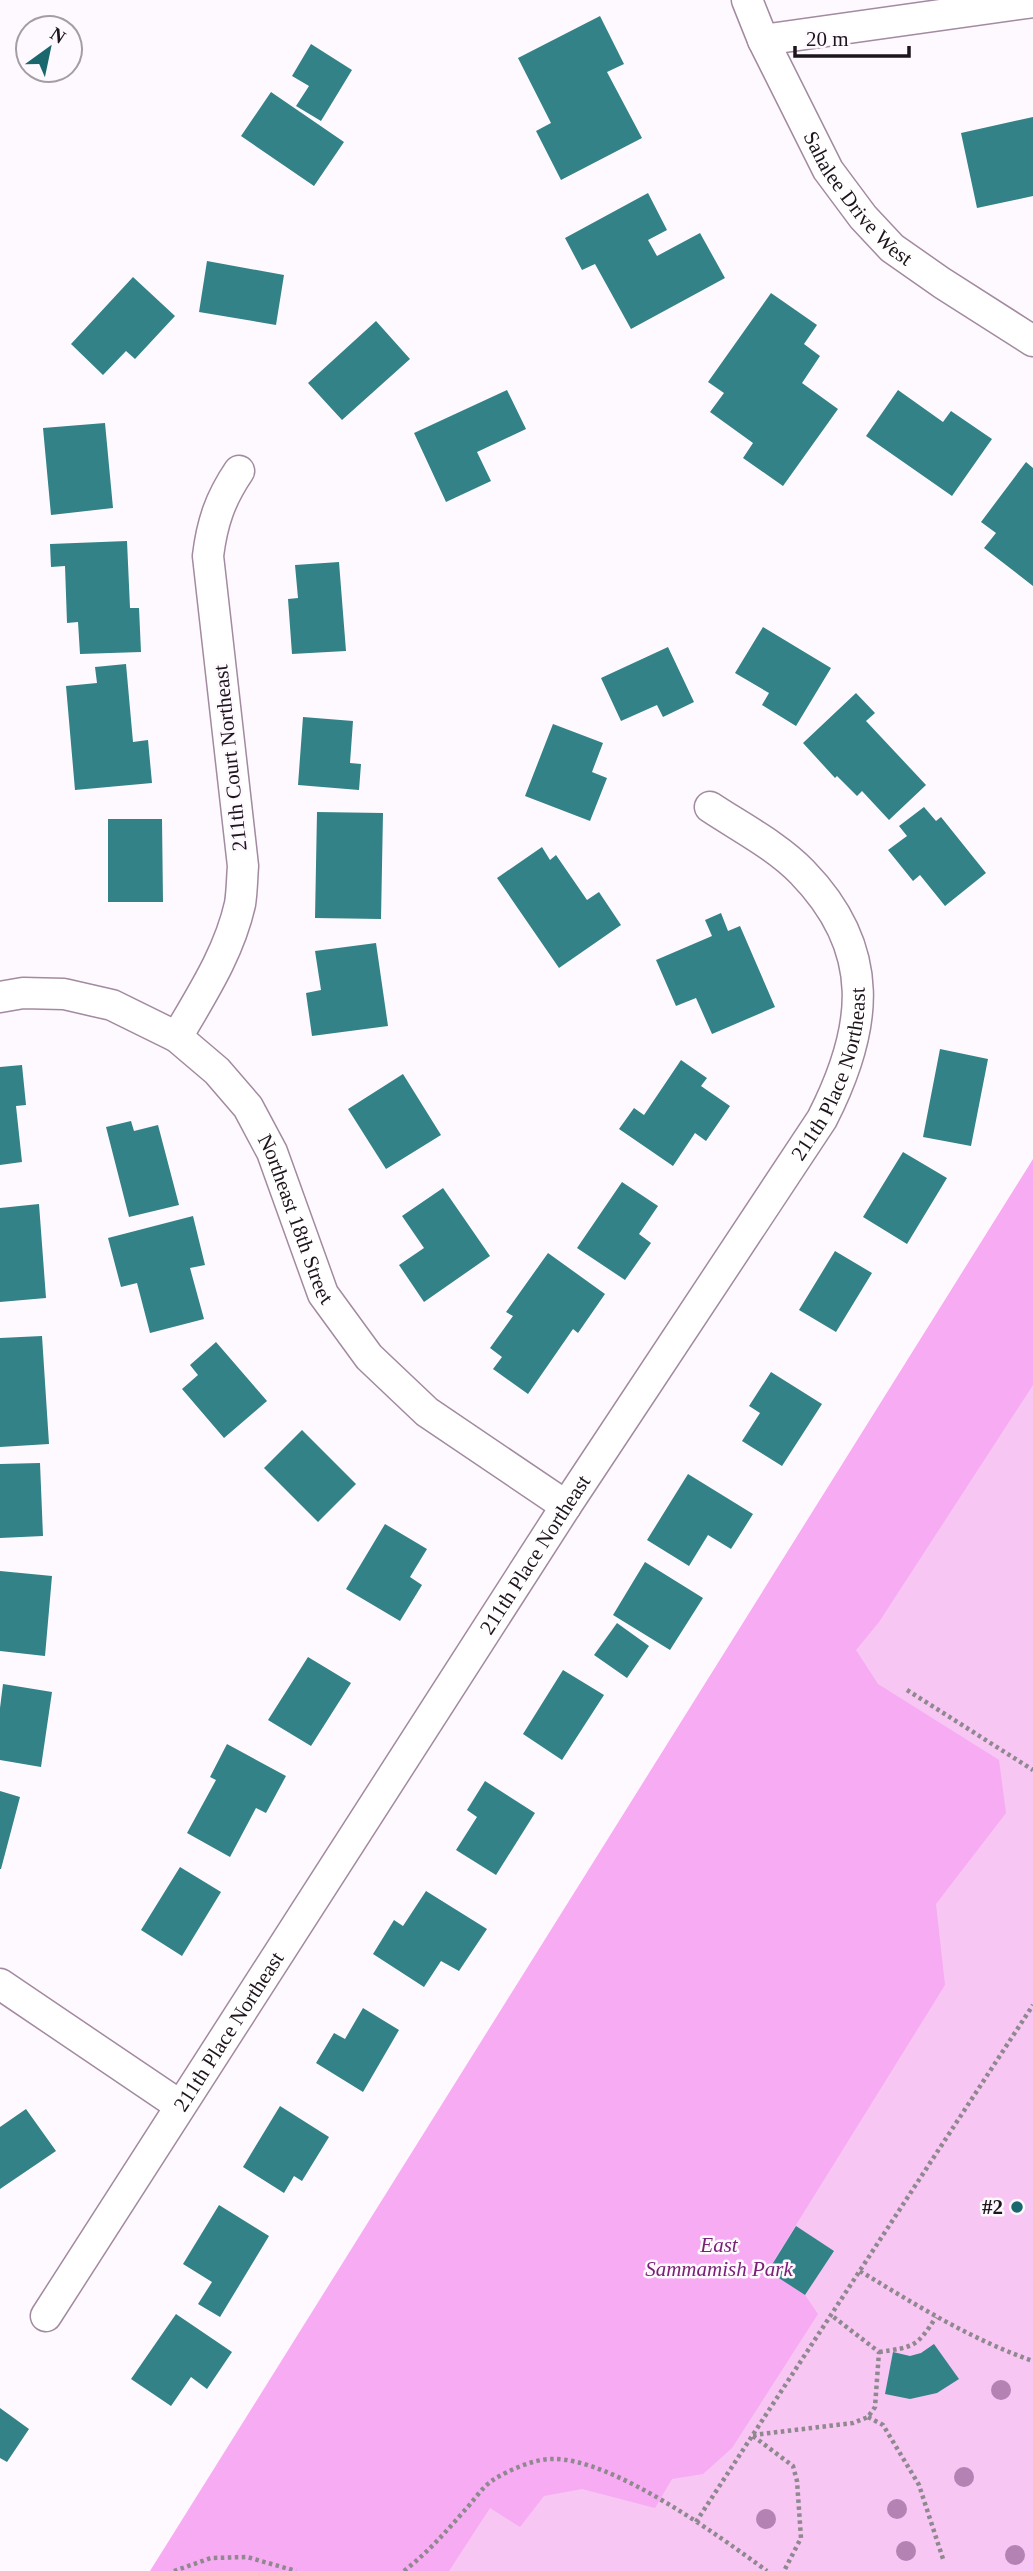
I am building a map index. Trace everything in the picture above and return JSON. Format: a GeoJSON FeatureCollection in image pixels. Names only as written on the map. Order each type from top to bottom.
{"type":"FeatureCollection","features":[{"type":"Feature","properties":{"kind":"street","name":"Sahalee Drive West"},"geometry":{"type":"LineString","coordinates":[[747,0],[763,40],[828,170],[863,217],[892,248],[1033,341]]}},
{"type":"Feature","properties":{"kind":"street"},"geometry":{"type":"LineString","coordinates":[[763,40],[1033,2]]}},
{"type":"Feature","properties":{"kind":"street","name":"211th Court Northeast"},"geometry":{"type":"LineString","coordinates":[[177,1037],[217,967],[232,931],[240,901],[243,866],[208,556],[212,524],[224,493],[239,471]]}},
{"type":"Feature","properties":{"kind":"street","name":"211th Place Northeast"},"geometry":{"type":"LineString","coordinates":[[46,2316],[566,1506],[822,1119],[841,1082],[854,1042],[858,1005],[857,976],[851,944],[831,908],[802,872],[710,807]]}},
{"type":"Feature","properties":{"kind":"street","name":"Northeast 18th Street"},"geometry":{"type":"LineString","coordinates":[[0,997],[23,993],[64,994],[112,1005],[177,1037],[217,1071],[248,1107],[272,1152],[323,1294],[369,1357],[427,1412],[566,1506]]}},
{"type":"Feature","properties":{"kind":"street"},"geometry":{"type":"LineString","coordinates":[[0,1984],[179,2105]]}},
{"type":"Feature","properties":{"kind":"path"},"geometry":{"type":"LineString","coordinates":[[907,1690],[1033,1770]]}},
{"type":"Feature","properties":{"kind":"path"},"geometry":{"type":"LineString","coordinates":[[696,2522],[1033,2005]]}},
{"type":"Feature","properties":{"kind":"path"},"geometry":{"type":"LineString","coordinates":[[860,2271],[936,2317],[997,2348],[1033,2361]]}},
{"type":"Feature","properties":{"kind":"path"},"geometry":{"type":"LineString","coordinates":[[831,2315],[878,2352],[909,2347],[921,2340],[936,2317]]}},
{"type":"Feature","properties":{"kind":"path"},"geometry":{"type":"LineString","coordinates":[[752,2435],[853,2423],[868,2417],[875,2407],[878,2352]]}},
{"type":"Feature","properties":{"kind":"path"},"geometry":{"type":"LineString","coordinates":[[868,2417],[883,2425],[919,2485],[944,2562]]}},
{"type":"Feature","properties":{"kind":"path"},"geometry":{"type":"LineString","coordinates":[[752,2435],[793,2466],[797,2481],[801,2538],[784,2571]]}},
{"type":"Feature","properties":{"kind":"path"},"geometry":{"type":"LineString","coordinates":[[404,2571],[429,2551],[491,2482],[523,2465],[552,2458],[583,2464],[626,2480],[696,2522],[767,2571]]}},
{"type":"Feature","properties":{"kind":"path"},"geometry":{"type":"LineString","coordinates":[[174,2571],[211,2557],[247,2557],[296,2571]]}},
{"type":"Feature","properties":{"kind":"green space","name":"East Sammamish Park"},"geometry":{"type":"Polygon","coordinates":[[[1033,1159],[1033,1385],[879,1622],[856,1650],[878,1684],[999,1760],[1006,1813],[936,1904],[945,1985],[768,2270],[805,2295],[818,2314],[732,2448],[703,2474],[672,2479],[655,2508],[582,2489],[544,2496],[520,2527],[490,2508],[449,2571],[150,2571],[1033,1159]]]}},
{"type":"Feature","properties":{"kind":"green space","name":"East Sammamish Park"},"geometry":{"type":"Polygon","coordinates":[[[1033,1160],[1033,2571],[152,2571],[1033,1160]]]}},
{"type":"Feature","properties":{"kind":"building"},"geometry":{"type":"Polygon","coordinates":[[[600,16],[624,64],[607,72],[642,138],[561,180],[536,131],[551,123],[518,58],[600,16]]]}},
{"type":"Feature","properties":{"kind":"building"},"geometry":{"type":"Polygon","coordinates":[[[311,44],[352,70],[321,121],[296,106],[309,86],[292,76],[311,44]]]}},
{"type":"Feature","properties":{"kind":"building"},"geometry":{"type":"Polygon","coordinates":[[[271,92],[344,142],[314,186],[241,136],[271,92]]]}},
{"type":"Feature","properties":{"kind":"building"},"geometry":{"type":"Polygon","coordinates":[[[1033,117],[1033,196],[977,208],[961,133],[1033,117]]]}},
{"type":"Feature","properties":{"kind":"building"},"geometry":{"type":"Polygon","coordinates":[[[648,193],[667,230],[648,240],[657,256],[700,233],[725,278],[631,329],[595,264],[582,270],[565,238],[648,193]]]}},
{"type":"Feature","properties":{"kind":"building"},"geometry":{"type":"Polygon","coordinates":[[[207,261],[284,275],[276,325],[199,312],[207,261]]]}},
{"type":"Feature","properties":{"kind":"building"},"geometry":{"type":"Polygon","coordinates":[[[133,277],[175,316],[135,359],[126,351],[103,375],[71,344],[133,277]]]}},
{"type":"Feature","properties":{"kind":"building"},"geometry":{"type":"Polygon","coordinates":[[[771,293],[817,325],[804,344],[820,356],[802,383],[838,409],[783,486],[743,458],[753,443],[710,412],[724,393],[708,382],[771,293]]]}},
{"type":"Feature","properties":{"kind":"building"},"geometry":{"type":"Polygon","coordinates":[[[376,321],[410,359],[342,420],[308,383],[376,321]]]}},
{"type":"Feature","properties":{"kind":"building"},"geometry":{"type":"Polygon","coordinates":[[[507,390],[526,429],[477,452],[491,481],[446,502],[414,433],[507,390]]]}},
{"type":"Feature","properties":{"kind":"building"},"geometry":{"type":"Polygon","coordinates":[[[898,390],[943,422],[951,411],[992,439],[952,496],[866,436],[898,390]]]}},
{"type":"Feature","properties":{"kind":"building"},"geometry":{"type":"Polygon","coordinates":[[[105,423],[113,508],[51,515],[43,428],[105,423]]]}},
{"type":"Feature","properties":{"kind":"building"},"geometry":{"type":"Polygon","coordinates":[[[1026,462],[1033,468],[1033,586],[984,548],[996,533],[981,522],[1026,462]]]}},
{"type":"Feature","properties":{"kind":"building"},"geometry":{"type":"Polygon","coordinates":[[[127,541],[130,608],[139,608],[141,652],[80,654],[78,622],[67,623],[65,566],[51,567],[50,544],[127,541]]]}},
{"type":"Feature","properties":{"kind":"building"},"geometry":{"type":"Polygon","coordinates":[[[339,562],[346,651],[292,654],[288,599],[298,598],[295,565],[339,562]]]}},
{"type":"Feature","properties":{"kind":"building"},"geometry":{"type":"Polygon","coordinates":[[[763,627],[831,668],[796,726],[762,705],[769,693],[735,673],[763,627]]]}},
{"type":"Feature","properties":{"kind":"building"},"geometry":{"type":"Polygon","coordinates":[[[668,647],[694,702],[663,717],[657,705],[621,721],[601,678],[668,647]]]}},
{"type":"Feature","properties":{"kind":"building"},"geometry":{"type":"Polygon","coordinates":[[[126,664],[133,742],[148,740],[152,783],[75,790],[66,686],[97,683],[95,667],[126,664]]]}},
{"type":"Feature","properties":{"kind":"building"},"geometry":{"type":"Polygon","coordinates":[[[856,693],[875,713],[866,721],[926,785],[889,820],[862,791],[857,796],[837,776],[835,778],[803,743],[856,693]]]}},
{"type":"Feature","properties":{"kind":"building"},"geometry":{"type":"Polygon","coordinates":[[[303,717],[353,721],[350,763],[361,764],[359,790],[298,785],[303,717]]]}},
{"type":"Feature","properties":{"kind":"building"},"geometry":{"type":"Polygon","coordinates":[[[553,724],[603,743],[592,772],[607,778],[590,821],[525,796],[553,724]]]}},
{"type":"Feature","properties":{"kind":"building"},"geometry":{"type":"Polygon","coordinates":[[[924,807],[936,821],[941,817],[986,873],[945,906],[920,875],[913,881],[888,850],[907,836],[899,826],[924,807]]]}},
{"type":"Feature","properties":{"kind":"building"},"geometry":{"type":"Polygon","coordinates":[[[317,812],[383,813],[381,919],[315,918],[317,812]]]}},
{"type":"Feature","properties":{"kind":"building"},"geometry":{"type":"Polygon","coordinates":[[[108,819],[162,819],[163,902],[108,902],[108,819]]]}},
{"type":"Feature","properties":{"kind":"building"},"geometry":{"type":"Polygon","coordinates":[[[542,847],[550,860],[556,855],[587,900],[599,892],[621,925],[559,968],[497,878],[542,847]]]}},
{"type":"Feature","properties":{"kind":"building"},"geometry":{"type":"Polygon","coordinates":[[[721,913],[728,931],[740,926],[775,1007],[712,1034],[696,998],[676,1006],[656,960],[712,936],[705,920],[721,913]]]}},
{"type":"Feature","properties":{"kind":"building"},"geometry":{"type":"Polygon","coordinates":[[[376,943],[388,1026],[312,1036],[306,993],[321,990],[315,951],[376,943]]]}},
{"type":"Feature","properties":{"kind":"building"},"geometry":{"type":"Polygon","coordinates":[[[940,1049],[988,1059],[971,1146],[923,1137],[940,1049]]]}},
{"type":"Feature","properties":{"kind":"building"},"geometry":{"type":"Polygon","coordinates":[[[681,1060],[707,1078],[701,1086],[730,1106],[706,1141],[695,1133],[673,1166],[619,1129],[634,1108],[644,1115],[681,1060]]]}},
{"type":"Feature","properties":{"kind":"building"},"geometry":{"type":"Polygon","coordinates":[[[22,1065],[26,1105],[16,1106],[22,1162],[0,1165],[0,1067],[22,1065]]]}},
{"type":"Feature","properties":{"kind":"building"},"geometry":{"type":"Polygon","coordinates":[[[403,1074],[441,1135],[386,1169],[348,1109],[403,1074]]]}},
{"type":"Feature","properties":{"kind":"building"},"geometry":{"type":"Polygon","coordinates":[[[131,1121],[134,1131],[158,1125],[179,1205],[129,1217],[106,1127],[131,1121]]]}},
{"type":"Feature","properties":{"kind":"building"},"geometry":{"type":"Polygon","coordinates":[[[903,1152],[947,1178],[907,1244],[863,1217],[903,1152]]]}},
{"type":"Feature","properties":{"kind":"building"},"geometry":{"type":"Polygon","coordinates":[[[622,1182],[658,1206],[639,1234],[651,1243],[625,1280],[577,1248],[622,1182]]]}},
{"type":"Feature","properties":{"kind":"building"},"geometry":{"type":"Polygon","coordinates":[[[443,1188],[490,1256],[424,1302],[399,1265],[424,1248],[402,1216],[443,1188]]]}},
{"type":"Feature","properties":{"kind":"building"},"geometry":{"type":"Polygon","coordinates":[[[39,1204],[46,1298],[0,1302],[0,1208],[39,1204]]]}},
{"type":"Feature","properties":{"kind":"building"},"geometry":{"type":"Polygon","coordinates":[[[193,1216],[205,1265],[190,1268],[204,1319],[150,1333],[137,1283],[121,1287],[108,1238],[193,1216]]]}},
{"type":"Feature","properties":{"kind":"building"},"geometry":{"type":"Polygon","coordinates":[[[835,1251],[872,1273],[836,1332],[799,1310],[835,1251]]]}},
{"type":"Feature","properties":{"kind":"building"},"geometry":{"type":"Polygon","coordinates":[[[548,1253],[605,1294],[578,1333],[573,1329],[528,1394],[493,1369],[502,1357],[490,1348],[513,1316],[506,1312],[548,1253]]]}},
{"type":"Feature","properties":{"kind":"building"},"geometry":{"type":"Polygon","coordinates":[[[42,1336],[49,1444],[0,1447],[0,1338],[42,1336]]]}},
{"type":"Feature","properties":{"kind":"building"},"geometry":{"type":"Polygon","coordinates":[[[216,1342],[267,1401],[224,1438],[182,1389],[198,1375],[190,1365],[216,1342]]]}},
{"type":"Feature","properties":{"kind":"building"},"geometry":{"type":"Polygon","coordinates":[[[771,1372],[822,1404],[782,1466],[742,1441],[760,1413],[749,1406],[771,1372]]]}},
{"type":"Feature","properties":{"kind":"building"},"geometry":{"type":"Polygon","coordinates":[[[302,1430],[356,1484],[318,1522],[264,1468],[302,1430]]]}},
{"type":"Feature","properties":{"kind":"building"},"geometry":{"type":"Polygon","coordinates":[[[40,1463],[43,1536],[0,1538],[0,1464],[40,1463]]]}},
{"type":"Feature","properties":{"kind":"building"},"geometry":{"type":"Polygon","coordinates":[[[688,1474],[753,1514],[731,1549],[708,1535],[689,1566],[647,1540],[688,1474]]]}},
{"type":"Feature","properties":{"kind":"building"},"geometry":{"type":"Polygon","coordinates":[[[385,1524],[427,1549],[410,1577],[422,1585],[400,1621],[346,1589],[385,1524]]]}},
{"type":"Feature","properties":{"kind":"building"},"geometry":{"type":"Polygon","coordinates":[[[645,1562],[703,1598],[670,1650],[613,1615],[645,1562]]]}},
{"type":"Feature","properties":{"kind":"building"},"geometry":{"type":"Polygon","coordinates":[[[0,1571],[52,1576],[45,1656],[0,1651],[0,1571]]]}},
{"type":"Feature","properties":{"kind":"building"},"geometry":{"type":"Polygon","coordinates":[[[617,1623],[649,1646],[627,1678],[594,1655],[617,1623]]]}},
{"type":"Feature","properties":{"kind":"building"},"geometry":{"type":"Polygon","coordinates":[[[308,1657],[351,1683],[311,1746],[268,1720],[308,1657]]]}},
{"type":"Feature","properties":{"kind":"building"},"geometry":{"type":"Polygon","coordinates":[[[563,1670],[604,1695],[562,1760],[523,1734],[563,1670]]]}},
{"type":"Feature","properties":{"kind":"building"},"geometry":{"type":"Polygon","coordinates":[[[3,1684],[52,1692],[41,1767],[0,1760],[3,1684]]]}},
{"type":"Feature","properties":{"kind":"building"},"geometry":{"type":"Polygon","coordinates":[[[227,1744],[286,1776],[266,1813],[256,1808],[230,1857],[187,1833],[216,1780],[210,1777],[227,1744]]]}},
{"type":"Feature","properties":{"kind":"building"},"geometry":{"type":"Polygon","coordinates":[[[485,1781],[535,1813],[496,1875],[456,1850],[477,1817],[467,1810],[485,1781]]]}},
{"type":"Feature","properties":{"kind":"building"},"geometry":{"type":"Polygon","coordinates":[[[0,1791],[20,1797],[1,1869],[0,1869],[0,1791]]]}},
{"type":"Feature","properties":{"kind":"building"},"geometry":{"type":"Polygon","coordinates":[[[180,1867],[221,1892],[182,1956],[141,1930],[180,1867]]]}},
{"type":"Feature","properties":{"kind":"building"},"geometry":{"type":"Polygon","coordinates":[[[426,1891],[487,1929],[459,1971],[441,1961],[424,1987],[373,1954],[394,1920],[403,1926],[426,1891]]]}},
{"type":"Feature","properties":{"kind":"building"},"geometry":{"type":"Polygon","coordinates":[[[363,2008],[399,2030],[363,2092],[316,2063],[334,2033],[345,2039],[363,2008]]]}},
{"type":"Feature","properties":{"kind":"building"},"geometry":{"type":"Polygon","coordinates":[[[280,2106],[329,2137],[302,2181],[294,2176],[284,2193],[243,2167],[280,2106]]]}},
{"type":"Feature","properties":{"kind":"building"},"geometry":{"type":"Polygon","coordinates":[[[26,2109],[56,2151],[0,2189],[0,2127],[26,2109]]]}},
{"type":"Feature","properties":{"kind":"building"},"geometry":{"type":"Polygon","coordinates":[[[219,2205],[269,2236],[220,2317],[198,2304],[212,2282],[183,2264],[219,2205]]]}},
{"type":"Feature","properties":{"kind":"building"},"geometry":{"type":"Polygon","coordinates":[[[796,2226],[834,2251],[805,2295],[768,2271],[796,2226]]]}},
{"type":"Feature","properties":{"kind":"building"},"geometry":{"type":"Polygon","coordinates":[[[176,2314],[232,2352],[207,2389],[191,2377],[171,2406],[131,2379],[176,2314]]]}},
{"type":"Feature","properties":{"kind":"building"},"geometry":{"type":"Polygon","coordinates":[[[934,2344],[959,2379],[937,2393],[910,2399],[885,2394],[893,2352],[910,2356],[921,2353],[934,2344]]]}},
{"type":"Feature","properties":{"kind":"building"},"geometry":{"type":"Polygon","coordinates":[[[0,2408],[29,2429],[7,2462],[0,2458],[0,2408]]]}},
{"type":"Feature","properties":{"kind":"place","name":"#2"},"geometry":{"type":"Point","coordinates":[1017,2207]}}]}
